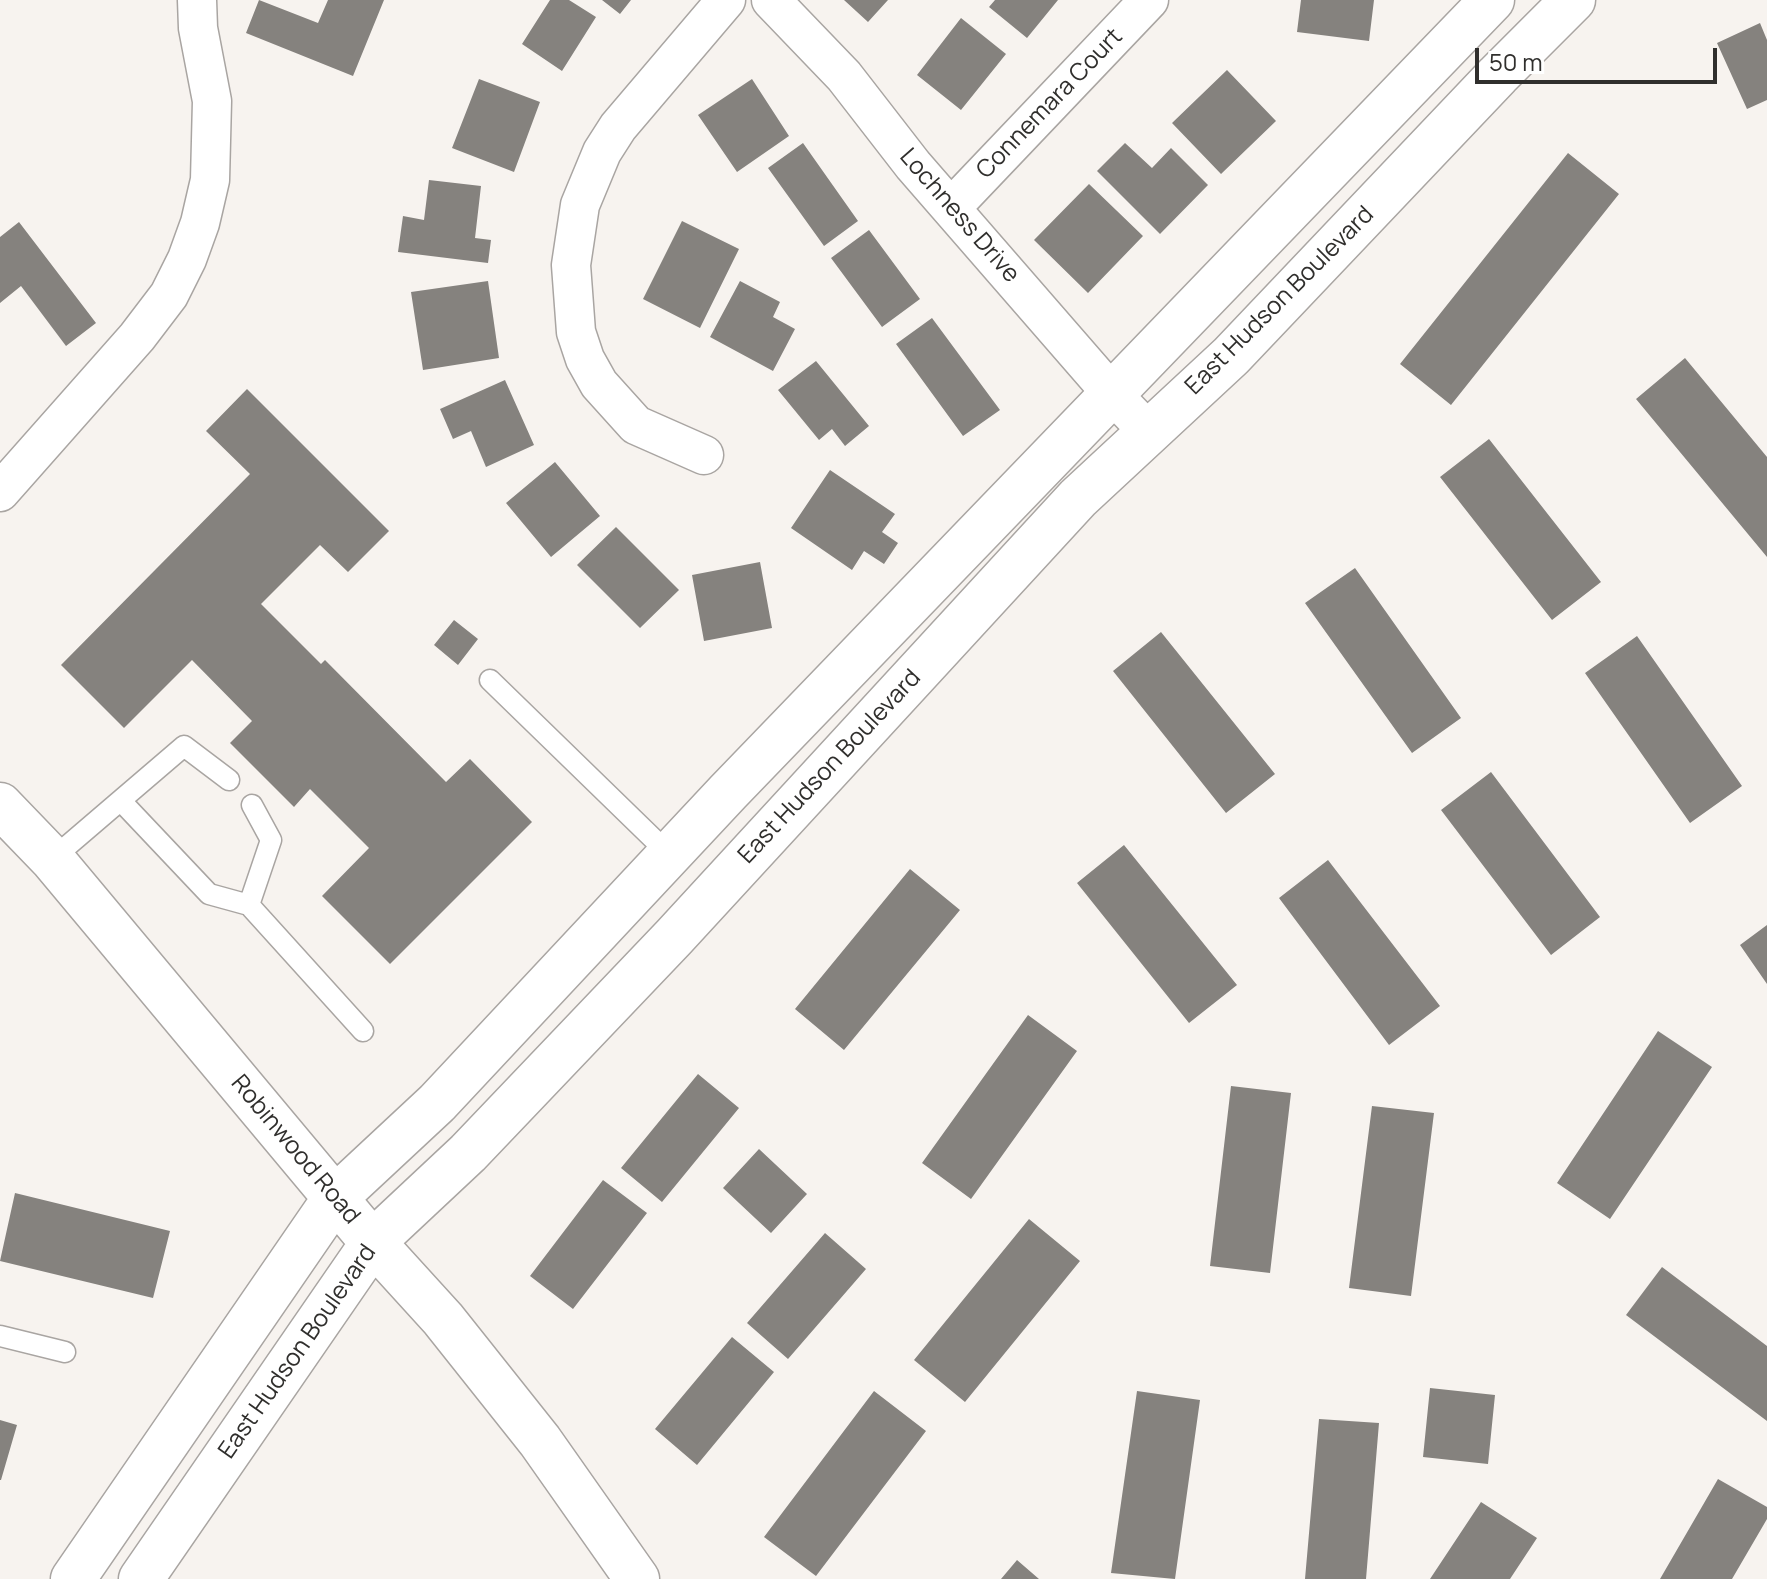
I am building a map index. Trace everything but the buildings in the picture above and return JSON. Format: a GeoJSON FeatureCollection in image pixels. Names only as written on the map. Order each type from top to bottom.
{"type":"FeatureCollection","features":[{"type":"Feature","properties":{"kind":"main road"},"geometry":{"type":"LineString","coordinates":[[73,1579],[335,1198],[437,1103],[670,855],[1492,0]]}},
{"type":"Feature","properties":{"kind":"main road","name":"East Hudson Boulevard"},"geometry":{"type":"LineString","coordinates":[[141,1579],[374,1241],[468,1153],[674,937],[1078,498],[1231,356],[1573,0]]}},
{"type":"Feature","properties":{"kind":"main road","name":"Robinwood Road"},"geometry":{"type":"LineString","coordinates":[[0,805],[52,859],[335,1198],[443,1319],[540,1441],[637,1579]]}},
{"type":"Feature","properties":{"kind":"street"},"geometry":{"type":"LineString","coordinates":[[0,492],[137,337],[169,295],[187,259],[200,223],[210,180],[212,101],[198,28],[197,0]]}},
{"type":"Feature","properties":{"kind":"street"},"geometry":{"type":"LineString","coordinates":[[704,455],[636,425],[599,384],[585,359],[576,332],[571,265],[580,205],[602,152],[618,127],[726,0]]}},
{"type":"Feature","properties":{"kind":"street","name":"Lochness Drive"},"geometry":{"type":"LineString","coordinates":[[771,0],[844,76],[913,165],[1148,431]]}},
{"type":"Feature","properties":{"kind":"street","name":"Connemara Court"},"geometry":{"type":"LineString","coordinates":[[951,208],[1149,0]]}},
{"type":"Feature","properties":{"kind":"lane"},"geometry":{"type":"LineString","coordinates":[[490,680],[670,855]]}},
{"type":"Feature","properties":{"kind":"lane"},"geometry":{"type":"LineString","coordinates":[[52,859],[184,746],[229,780]]}},
{"type":"Feature","properties":{"kind":"lane"},"geometry":{"type":"LineString","coordinates":[[121,801],[209,894],[249,905],[363,1031]]}},
{"type":"Feature","properties":{"kind":"lane"},"geometry":{"type":"LineString","coordinates":[[249,905],[271,840],[252,805]]}},
{"type":"Feature","properties":{"kind":"lane"},"geometry":{"type":"LineString","coordinates":[[0,1336],[65,1352]]}}]}
